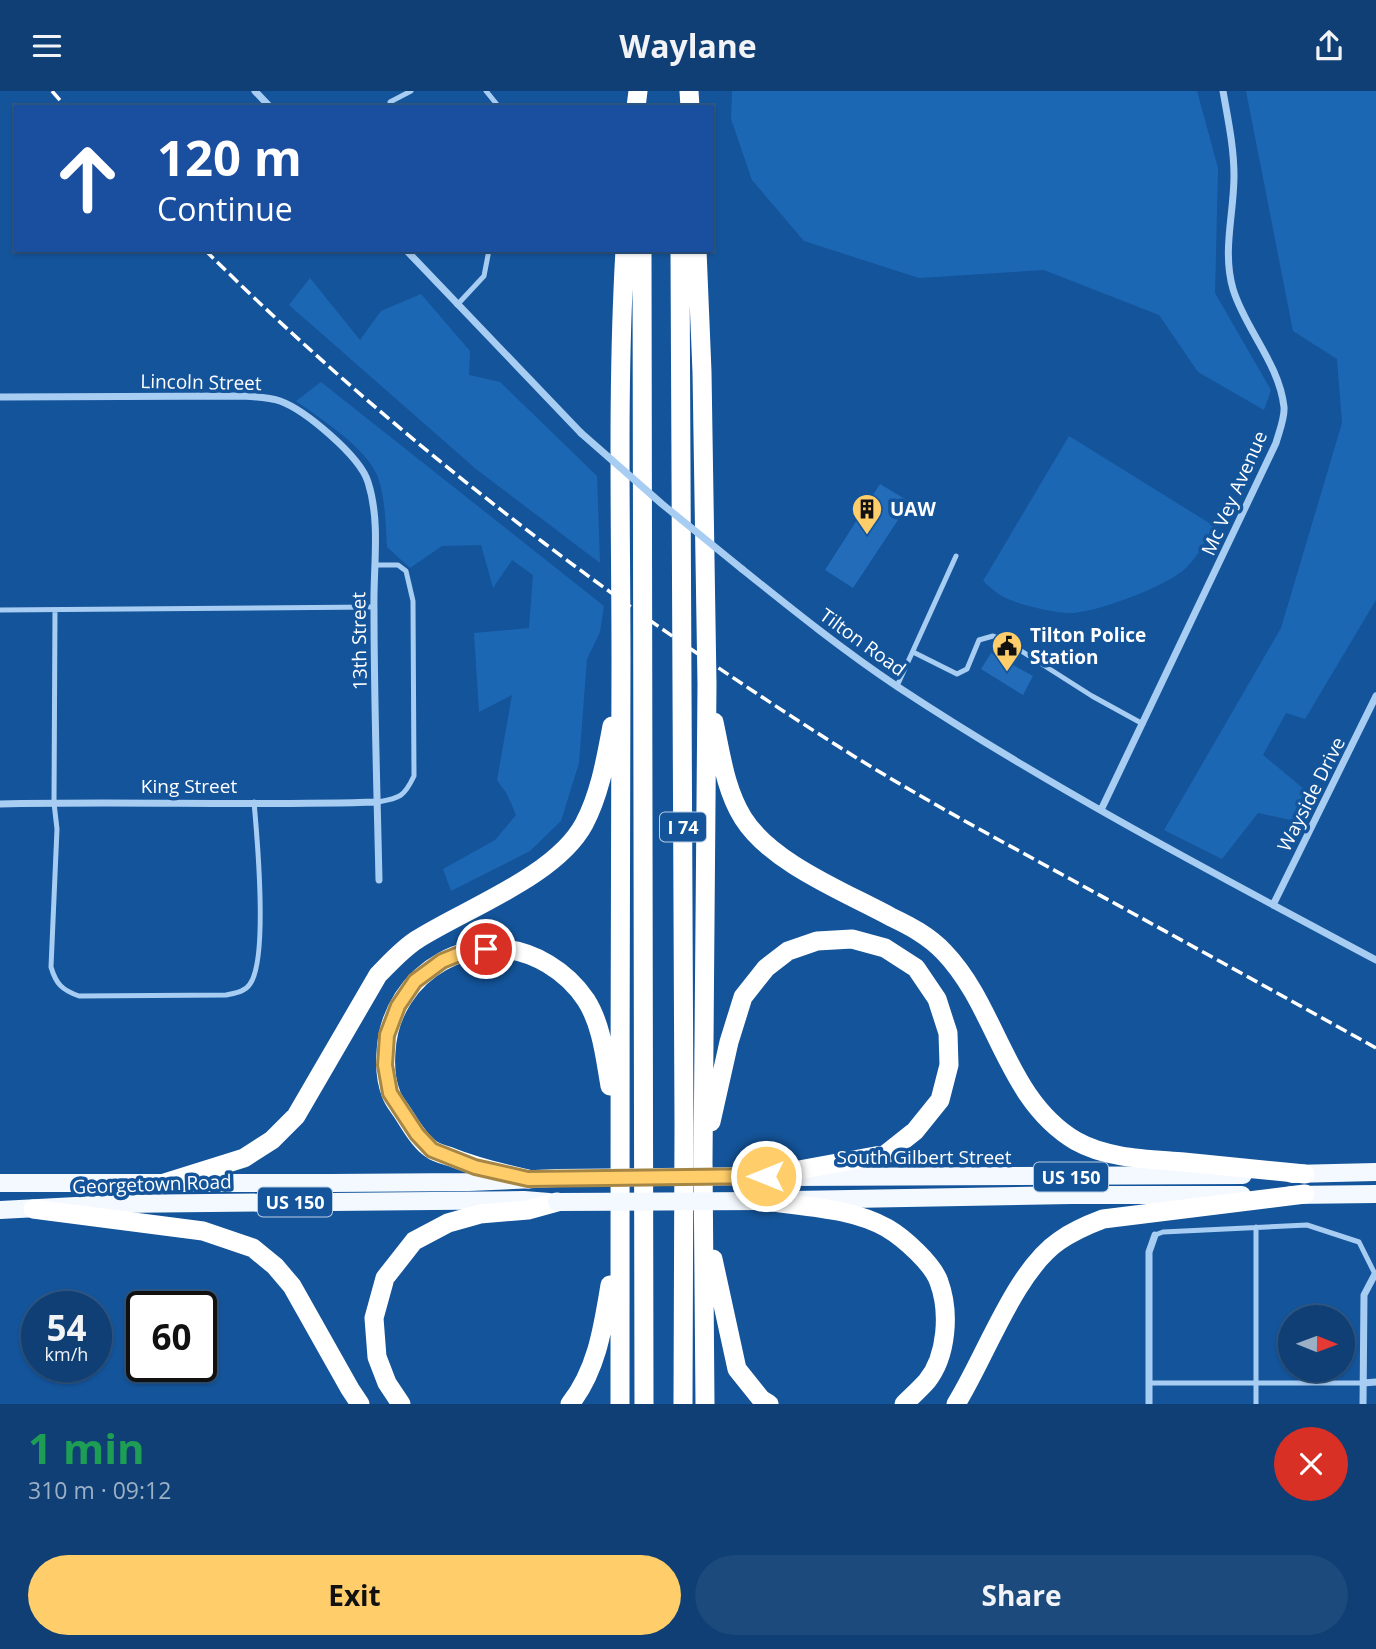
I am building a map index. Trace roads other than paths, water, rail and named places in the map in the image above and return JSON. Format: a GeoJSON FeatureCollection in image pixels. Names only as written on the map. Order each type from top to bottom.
{"type":"FeatureCollection","features":[{"type":"Feature","properties":{"kind":"highway"},"geometry":{"type":"LineString","coordinates":[[620,1404],[620,345],[625,252]]}},
{"type":"Feature","properties":{"kind":"highway","name":"I 74"},"geometry":{"type":"LineString","coordinates":[[642,252],[644,1404]]}},
{"type":"Feature","properties":{"kind":"highway","name":"I 74"},"geometry":{"type":"LineString","coordinates":[[680,252],[683,1404]]}},
{"type":"Feature","properties":{"kind":"highway"},"geometry":{"type":"LineString","coordinates":[[697,252],[702,373],[706,684],[703,1161],[705,1404]]}},
{"type":"Feature","properties":{"kind":"highway"},"geometry":{"type":"LineString","coordinates":[[161,1184],[244,1158],[272,1140],[296,1116],[378,975],[394,959],[415,940],[532,875],[563,852],[584,824],[602,776],[621,659]]}},
{"type":"Feature","properties":{"kind":"highway"},"geometry":{"type":"LineString","coordinates":[[706,684],[729,788],[743,818],[769,847],[804,870],[919,931],[944,952],[970,988],[1035,1107],[1055,1126],[1077,1142],[1115,1155],[1305,1174]]}},
{"type":"Feature","properties":{"kind":"highway"},"geometry":{"type":"LineString","coordinates":[[703,1161],[729,1042],[743,997],[766,968],[788,951],[817,941],[852,939],[886,948],[916,968],[937,999],[948,1033],[949,1054],[949,1065],[940,1100],[915,1131],[886,1154],[766,1176]]}},
{"type":"Feature","properties":{"kind":"highway"},"geometry":{"type":"LineString","coordinates":[[528,1179],[475,1167],[432,1150],[417,1134],[390,1093],[385,1065],[390,1025],[398,1006],[415,981],[442,961],[469,950],[504,948],[533,955],[564,973],[586,1000],[601,1037],[619,1132]]}},
{"type":"Feature","properties":{"kind":"highway"},"geometry":{"type":"LineString","coordinates":[[956,1404],[1024,1278],[1056,1242],[1103,1219],[1305,1194]]}},
{"type":"Feature","properties":{"kind":"highway"},"geometry":{"type":"LineString","coordinates":[[766,1201],[844,1213],[887,1228],[917,1251],[939,1280],[945,1314],[941,1352],[928,1379],[904,1404]]}},
{"type":"Feature","properties":{"kind":"highway"},"geometry":{"type":"LineString","coordinates":[[401,1404],[387,1383],[377,1357],[374,1318],[385,1278],[414,1241],[448,1223],[480,1214],[528,1210],[557,1202]]}},
{"type":"Feature","properties":{"kind":"highway"},"geometry":{"type":"LineString","coordinates":[[33,1209],[203,1231],[253,1248],[275,1266],[292,1286],[360,1404]]}},
{"type":"Feature","properties":{"kind":"highway"},"geometry":{"type":"LineString","coordinates":[[704,1222],[737,1369],[761,1399],[769,1404]]}},
{"type":"Feature","properties":{"kind":"highway"},"geometry":{"type":"LineString","coordinates":[[570,1404],[581,1390],[594,1362],[619,1236]]}},
{"type":"Feature","properties":{"kind":"main road","name":"South Gilbert Street"},"geometry":{"type":"LineString","coordinates":[[766,1176],[1045,1177],[1376,1172]]}},
{"type":"Feature","properties":{"kind":"main road","name":"Georgetown Road"},"geometry":{"type":"LineString","coordinates":[[5,1183],[470,1182],[557,1178],[766,1176]]}},
{"type":"Feature","properties":{"kind":"main road","name":"South Gilbert Street"},"geometry":{"type":"LineString","coordinates":[[766,1201],[835,1198],[1376,1194]]}},
{"type":"Feature","properties":{"kind":"main road","name":"Georgetown Road"},"geometry":{"type":"LineString","coordinates":[[4,1210],[114,1204],[337,1201],[766,1201]]}},
{"type":"Feature","properties":{"kind":"street"},"geometry":{"type":"LineString","coordinates":[[255,91],[268,105]]}},
{"type":"Feature","properties":{"kind":"street","name":"Mc Vey Avenue"},"geometry":{"type":"LineString","coordinates":[[1101,810],[1276,443],[1284,409],[1279,382],[1234,290],[1229,265],[1234,179],[1233,144],[1223,91]]}},
{"type":"Feature","properties":{"kind":"street","name":"Tilton Road"},"geometry":{"type":"LineString","coordinates":[[408,252],[581,433],[662,504],[819,631],[897,686],[1001,752],[1376,961]]}},
{"type":"Feature","properties":{"kind":"street","name":"Lincoln Street"},"geometry":{"type":"LineString","coordinates":[[0,397],[243,396],[278,400],[294,408],[335,439],[358,463],[368,480]]}},
{"type":"Feature","properties":{"kind":"street","name":"13th Street"},"geometry":{"type":"LineString","coordinates":[[368,480],[376,516],[374,607],[379,880]]}},
{"type":"Feature","properties":{"kind":"street","name":"Wayside Drive"},"geometry":{"type":"LineString","coordinates":[[1273,905],[1376,696]]}},
{"type":"Feature","properties":{"kind":"street","name":"King Street"},"geometry":{"type":"LineString","coordinates":[[0,804],[378,802]]}},
{"type":"Feature","properties":{"kind":"street"},"geometry":{"type":"LineString","coordinates":[[1149,1404],[1149,1252],[1156,1235]]}},
{"type":"Feature","properties":{"kind":"street"},"geometry":{"type":"LineString","coordinates":[[1363,1404],[1364,1295],[1375,1274]]}},
{"type":"Feature","properties":{"kind":"street"},"geometry":{"type":"LineString","coordinates":[[1363,1383],[1376,1383]]}},
{"type":"Feature","properties":{"kind":"lane"},"geometry":{"type":"LineString","coordinates":[[390,105],[390,101],[411,91]]}},
{"type":"Feature","properties":{"kind":"lane"},"geometry":{"type":"LineString","coordinates":[[486,91],[497,105]]}},
{"type":"Feature","properties":{"kind":"lane"},"geometry":{"type":"LineString","coordinates":[[457,305],[484,276],[489,252]]}},
{"type":"Feature","properties":{"kind":"lane"},"geometry":{"type":"LineString","coordinates":[[897,686],[956,556]]}},
{"type":"Feature","properties":{"kind":"lane"},"geometry":{"type":"LineString","coordinates":[[375,565],[398,565],[406,572],[413,615],[414,776],[407,792],[396,799],[378,802]]}},
{"type":"Feature","properties":{"kind":"lane"},"geometry":{"type":"LineString","coordinates":[[0,610],[374,607]]}},
{"type":"Feature","properties":{"kind":"lane"},"geometry":{"type":"LineString","coordinates":[[55,610],[54,803],[57,829],[51,967],[56,983],[79,996],[226,995],[242,992],[251,984],[258,956],[261,864],[254,802]]}},
{"type":"Feature","properties":{"kind":"lane"},"geometry":{"type":"LineString","coordinates":[[913,652],[957,674],[967,669],[979,640],[993,636],[1086,690],[1091,696],[1143,724]]}},
{"type":"Feature","properties":{"kind":"lane"},"geometry":{"type":"LineString","coordinates":[[1156,1235],[1163,1232],[1307,1225],[1359,1242],[1375,1274]]}},
{"type":"Feature","properties":{"kind":"lane"},"geometry":{"type":"LineString","coordinates":[[1256,1227],[1256,1404]]}},
{"type":"Feature","properties":{"kind":"lane"},"geometry":{"type":"LineString","coordinates":[[1149,1383],[1363,1383]]}},
{"type":"Feature","properties":{"kind":"railway"},"geometry":{"type":"LineString","coordinates":[[52,91],[64,105]]}},
{"type":"Feature","properties":{"kind":"railway"},"geometry":{"type":"LineString","coordinates":[[207,252],[279,321],[434,457],[515,521],[680,642],[904,786],[1376,1048]]}},
{"type":"Feature","properties":{"kind":"place","name":"UAW"},"geometry":{"type":"Point","coordinates":[867,536]}},
{"type":"Feature","properties":{"kind":"place","name":"Tilton Police Station"},"geometry":{"type":"Point","coordinates":[1007,673]}}]}
